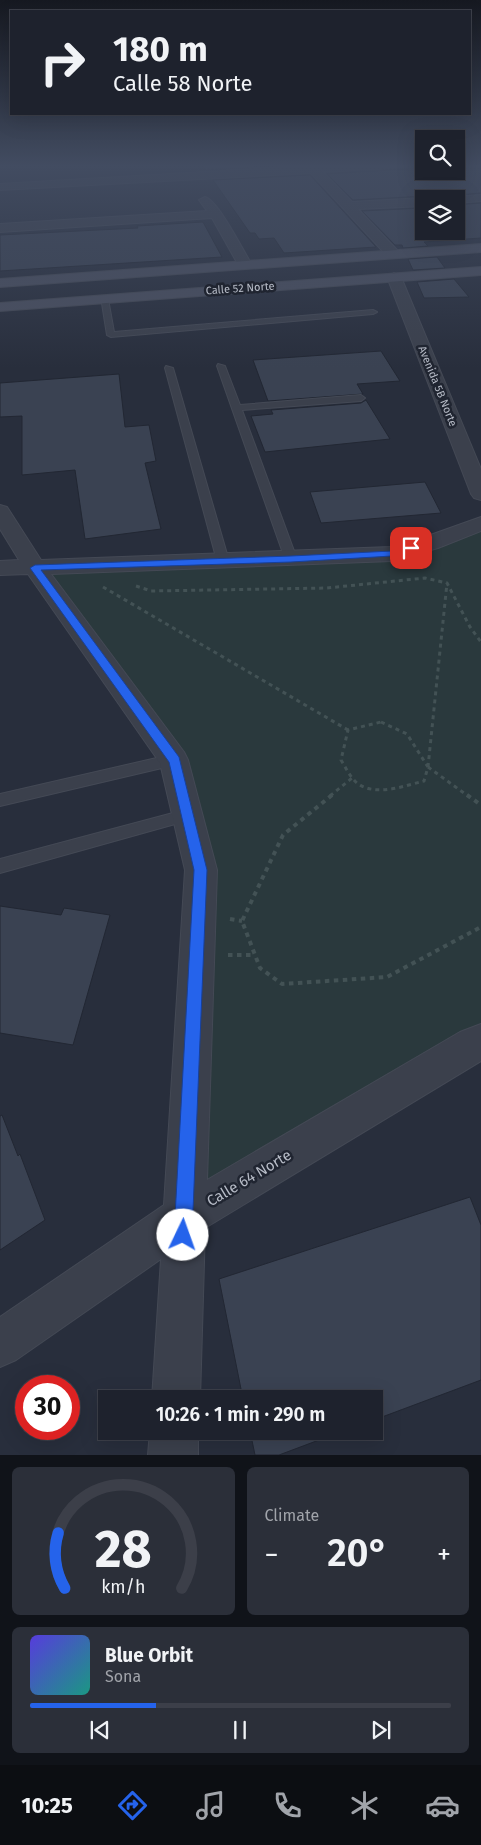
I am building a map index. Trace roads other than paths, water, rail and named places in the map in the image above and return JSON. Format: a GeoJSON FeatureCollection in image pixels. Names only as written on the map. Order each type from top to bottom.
{"type":"FeatureCollection","features":[{"type":"Feature","properties":{"kind":"main road","name":"Calle 52 Norte"},"geometry":{"type":"LineString","coordinates":[[0,283],[481,248]]}},
{"type":"Feature","properties":{"kind":"main road"},"geometry":{"type":"LineString","coordinates":[[199,268],[177,274],[173,281],[175,285],[187,290],[205,291]]}},
{"type":"Feature","properties":{"kind":"main road","name":"Calle 52 Norte"},"geometry":{"type":"LineString","coordinates":[[0,307],[481,271]]}},
{"type":"Feature","properties":{"kind":"main road"},"geometry":{"type":"LineString","coordinates":[[110,299],[130,294],[140,286],[133,278],[114,274]]}},
{"type":"Feature","properties":{"kind":"street"},"geometry":{"type":"LineString","coordinates":[[226,232],[244,265]]}},
{"type":"Feature","properties":{"kind":"street"},"geometry":{"type":"LineString","coordinates":[[373,232],[393,254]]}},
{"type":"Feature","properties":{"kind":"street","name":"Avenida 5B Norte"},"geometry":{"type":"LineString","coordinates":[[394,277],[481,494]]}},
{"type":"Feature","properties":{"kind":"street"},"geometry":{"type":"LineString","coordinates":[[0,511],[35,568],[174,760],[201,870],[176,1390]]}},
{"type":"Feature","properties":{"kind":"street"},"geometry":{"type":"LineString","coordinates":[[0,568],[114,572],[222,561],[392,554],[430,543],[481,523]]}},
{"type":"Feature","properties":{"kind":"street","name":"Calle 64 Norte"},"geometry":{"type":"LineString","coordinates":[[0,1344],[184,1217],[481,1042]]}},
{"type":"Feature","properties":{"kind":"street"},"geometry":{"type":"LineString","coordinates":[[173,1455],[174,1440]]}},
{"type":"Feature","properties":{"kind":"lane"},"geometry":{"type":"LineString","coordinates":[[110,299],[111,335],[373,312]]}},
{"type":"Feature","properties":{"kind":"lane"},"geometry":{"type":"LineString","coordinates":[[221,366],[238,408],[291,559]]}},
{"type":"Feature","properties":{"kind":"lane"},"geometry":{"type":"LineString","coordinates":[[168,368],[222,561]]}},
{"type":"Feature","properties":{"kind":"lane"},"geometry":{"type":"LineString","coordinates":[[238,408],[361,398]]}},
{"type":"Feature","properties":{"kind":"lane"},"geometry":{"type":"LineString","coordinates":[[0,800],[174,760]]}},
{"type":"Feature","properties":{"kind":"lane"},"geometry":{"type":"LineString","coordinates":[[0,866],[188,815]]}}]}
